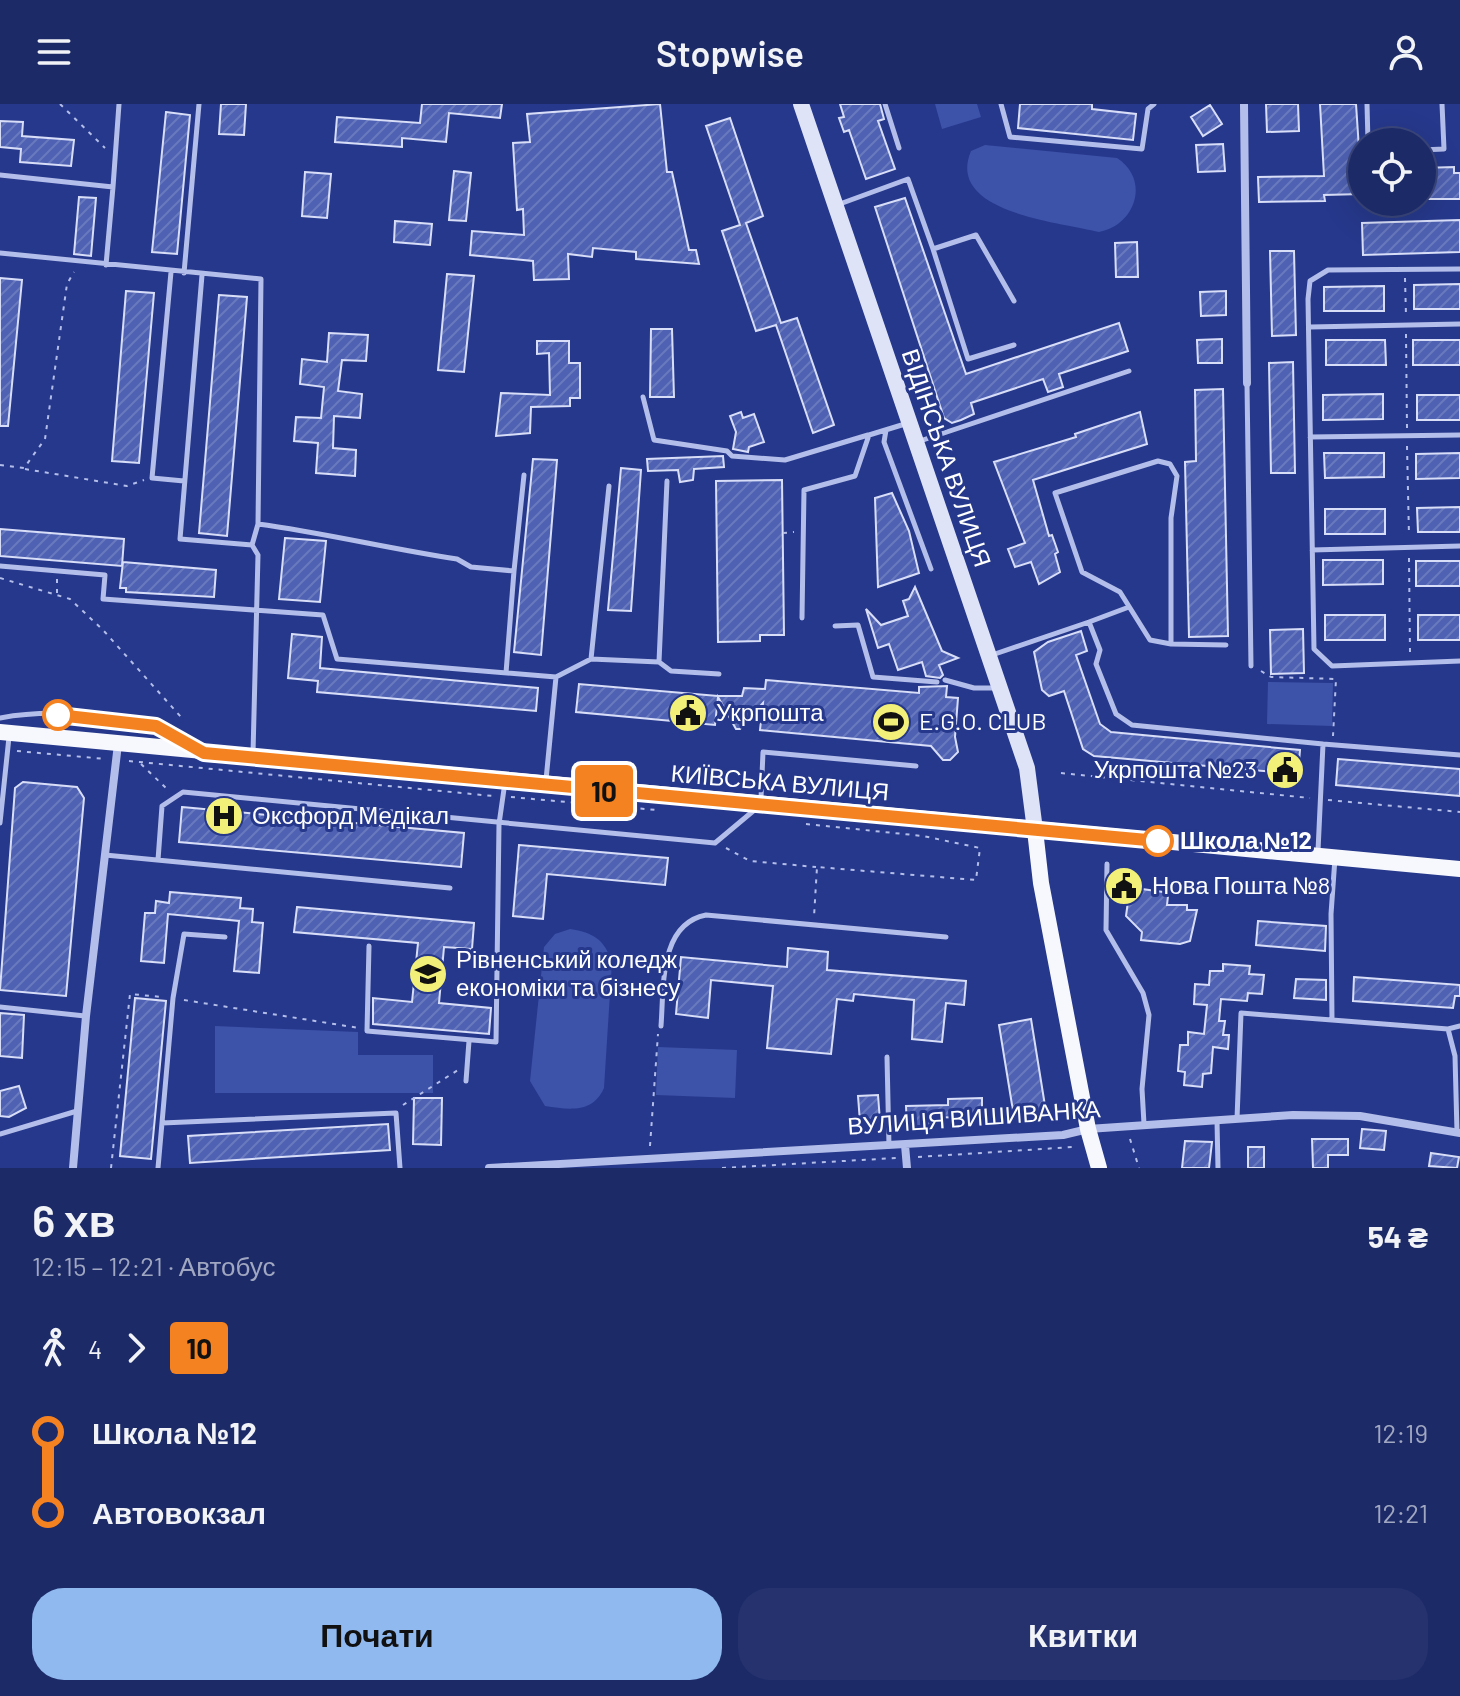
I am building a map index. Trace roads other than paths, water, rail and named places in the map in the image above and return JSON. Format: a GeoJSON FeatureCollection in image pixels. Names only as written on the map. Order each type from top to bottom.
{"type":"FeatureCollection","features":[{"type":"Feature","properties":{"kind":"main road","name":"ВІДІНСЬКА ВУЛИЦЯ"},"geometry":{"type":"LineString","coordinates":[[801,104],[1031,784],[1035,830]]}},
{"type":"Feature","properties":{"kind":"main road","name":"КИЇВСЬКА ВУЛИЦЯ"},"geometry":{"type":"LineString","coordinates":[[6,738],[118,752],[204,753],[253,758],[503,789],[546,785],[1460,869]]}},
{"type":"Feature","properties":{"kind":"main road"},"geometry":{"type":"LineString","coordinates":[[1035,830],[1041,883],[1088,1129],[1099,1168]]}},
{"type":"Feature","properties":{"kind":"street"},"geometry":{"type":"LineString","coordinates":[[1244,104],[1247,383]]}},
{"type":"Feature","properties":{"kind":"street"},"geometry":{"type":"LineString","coordinates":[[73,1168],[86,1016],[118,752]]}},
{"type":"Feature","properties":{"kind":"street","name":"ВУЛИЦЯ ВИШИВАНКА"},"geometry":{"type":"LineString","coordinates":[[489,1168],[1063,1135],[1088,1129],[1237,1119],[1360,1116],[1458,1133]]}},
{"type":"Feature","properties":{"kind":"street"},"geometry":{"type":"LineString","coordinates":[[905,1145],[907,1168]]}},
{"type":"Feature","properties":{"kind":"street"},"geometry":{"type":"LineString","coordinates":[[668,1157],[669,1168]]}},
{"type":"Feature","properties":{"kind":"lane"},"geometry":{"type":"LineString","coordinates":[[106,265],[119,104]]}},
{"type":"Feature","properties":{"kind":"lane"},"geometry":{"type":"LineString","coordinates":[[184,273],[199,104]]}},
{"type":"Feature","properties":{"kind":"lane"},"geometry":{"type":"LineString","coordinates":[[885,104],[899,148]]}},
{"type":"Feature","properties":{"kind":"lane"},"geometry":{"type":"LineString","coordinates":[[1001,104],[1010,137],[1142,149],[1148,109],[1154,104]]}},
{"type":"Feature","properties":{"kind":"lane"},"geometry":{"type":"LineString","coordinates":[[1367,104],[1368,128]]}},
{"type":"Feature","properties":{"kind":"lane"},"geometry":{"type":"LineString","coordinates":[[1436,149],[1444,149],[1442,104]]}},
{"type":"Feature","properties":{"kind":"lane"},"geometry":{"type":"LineString","coordinates":[[0,175],[113,187]]}},
{"type":"Feature","properties":{"kind":"lane"},"geometry":{"type":"LineString","coordinates":[[836,205],[908,179],[968,359],[1014,345]]}},
{"type":"Feature","properties":{"kind":"lane"},"geometry":{"type":"LineString","coordinates":[[933,249],[976,235],[1014,301]]}},
{"type":"Feature","properties":{"kind":"lane"},"geometry":{"type":"LineString","coordinates":[[0,253],[261,279],[258,524],[252,545],[258,555],[253,758]]}},
{"type":"Feature","properties":{"kind":"lane"},"geometry":{"type":"LineString","coordinates":[[1460,269],[1320,272],[1309,288],[1312,550],[1317,655],[1332,666],[1460,661]]}},
{"type":"Feature","properties":{"kind":"lane"},"geometry":{"type":"LineString","coordinates":[[171,272],[152,478],[184,481]]}},
{"type":"Feature","properties":{"kind":"lane"},"geometry":{"type":"LineString","coordinates":[[202,275],[180,539],[252,545]]}},
{"type":"Feature","properties":{"kind":"lane"},"geometry":{"type":"LineString","coordinates":[[1310,327],[1460,324]]}},
{"type":"Feature","properties":{"kind":"lane"},"geometry":{"type":"LineString","coordinates":[[915,442],[1129,371]]}},
{"type":"Feature","properties":{"kind":"lane"},"geometry":{"type":"LineString","coordinates":[[1247,383],[1251,666]]}},
{"type":"Feature","properties":{"kind":"lane"},"geometry":{"type":"LineString","coordinates":[[643,397],[654,440],[727,447],[732,456],[785,460],[908,423]]}},
{"type":"Feature","properties":{"kind":"lane"},"geometry":{"type":"LineString","coordinates":[[886,429],[884,442],[931,569]]}},
{"type":"Feature","properties":{"kind":"lane"},"geometry":{"type":"LineString","coordinates":[[802,618],[804,490],[855,476],[869,435]]}},
{"type":"Feature","properties":{"kind":"lane"},"geometry":{"type":"LineString","coordinates":[[1310,437],[1460,435]]}},
{"type":"Feature","properties":{"kind":"lane"},"geometry":{"type":"LineString","coordinates":[[1171,644],[1171,518],[1177,476],[1170,464],[1158,461],[1055,493],[1082,572],[1120,592],[1150,640],[1171,644],[1226,645]]}},
{"type":"Feature","properties":{"kind":"lane"},"geometry":{"type":"LineString","coordinates":[[506,673],[524,475]]}},
{"type":"Feature","properties":{"kind":"lane"},"geometry":{"type":"LineString","coordinates":[[659,662],[667,481]]}},
{"type":"Feature","properties":{"kind":"lane"},"geometry":{"type":"LineString","coordinates":[[591,659],[609,486]]}},
{"type":"Feature","properties":{"kind":"lane"},"geometry":{"type":"LineString","coordinates":[[258,524],[337,535],[362,544],[457,559],[471,567],[514,571]]}},
{"type":"Feature","properties":{"kind":"lane"},"geometry":{"type":"LineString","coordinates":[[1312,550],[1460,546]]}},
{"type":"Feature","properties":{"kind":"lane"},"geometry":{"type":"LineString","coordinates":[[0,566],[105,575],[103,599],[323,615],[337,659],[556,677],[591,659],[659,662],[671,671],[719,674]]}},
{"type":"Feature","properties":{"kind":"lane"},"geometry":{"type":"LineString","coordinates":[[989,656],[1129,607]]}},
{"type":"Feature","properties":{"kind":"lane"},"geometry":{"type":"LineString","coordinates":[[1089,622],[1100,650],[1096,664],[1116,714],[1132,725],[1460,755]]}},
{"type":"Feature","properties":{"kind":"lane"},"geometry":{"type":"LineString","coordinates":[[835,626],[858,625],[873,677],[937,682]]}},
{"type":"Feature","properties":{"kind":"lane"},"geometry":{"type":"LineString","coordinates":[[546,785],[556,677]]}},
{"type":"Feature","properties":{"kind":"lane"},"geometry":{"type":"LineString","coordinates":[[945,680],[974,688],[1000,688]]}},
{"type":"Feature","properties":{"kind":"lane"},"geometry":{"type":"LineString","coordinates":[[0,718],[55,715],[132,721],[171,731],[204,753]]}},
{"type":"Feature","properties":{"kind":"lane"},"geometry":{"type":"LineString","coordinates":[[0,823],[6,738]]}},
{"type":"Feature","properties":{"kind":"lane"},"geometry":{"type":"LineString","coordinates":[[1318,856],[1323,744]]}},
{"type":"Feature","properties":{"kind":"lane"},"geometry":{"type":"LineString","coordinates":[[158,860],[162,806],[183,792],[715,843],[761,805],[763,752],[916,766]]}},
{"type":"Feature","properties":{"kind":"lane"},"geometry":{"type":"LineString","coordinates":[[369,946],[367,1031],[496,1042],[499,824],[503,789]]}},
{"type":"Feature","properties":{"kind":"lane"},"geometry":{"type":"LineString","coordinates":[[105,855],[450,888]]}},
{"type":"Feature","properties":{"kind":"lane"},"geometry":{"type":"LineString","coordinates":[[1332,1020],[1331,914],[1335,857]]}},
{"type":"Feature","properties":{"kind":"lane"},"geometry":{"type":"LineString","coordinates":[[1107,864],[1106,930],[1143,993],[1149,1015],[1142,1089],[1144,1125]]}},
{"type":"Feature","properties":{"kind":"lane"},"geometry":{"type":"LineString","coordinates":[[661,1026],[669,949],[681,926],[691,918],[706,915],[946,937]]}},
{"type":"Feature","properties":{"kind":"lane"},"geometry":{"type":"LineString","coordinates":[[158,1168],[173,998],[184,934],[225,937]]}},
{"type":"Feature","properties":{"kind":"lane"},"geometry":{"type":"LineString","coordinates":[[0,1007],[86,1016]]}},
{"type":"Feature","properties":{"kind":"lane"},"geometry":{"type":"LineString","coordinates":[[1237,1119],[1241,1013],[1448,1029],[1460,1026]]}},
{"type":"Feature","properties":{"kind":"lane"},"geometry":{"type":"LineString","coordinates":[[1448,1029],[1455,1056],[1458,1133]]}},
{"type":"Feature","properties":{"kind":"lane"},"geometry":{"type":"LineString","coordinates":[[466,1081],[469,1041]]}},
{"type":"Feature","properties":{"kind":"lane"},"geometry":{"type":"LineString","coordinates":[[887,1057],[889,1146]]}},
{"type":"Feature","properties":{"kind":"lane"},"geometry":{"type":"LineString","coordinates":[[0,1134],[78,1110]]}},
{"type":"Feature","properties":{"kind":"lane"},"geometry":{"type":"LineString","coordinates":[[162,1123],[396,1113],[400,1168]]}},
{"type":"Feature","properties":{"kind":"lane"},"geometry":{"type":"LineString","coordinates":[[1217,1120],[1218,1168]]}},
{"type":"Feature","properties":{"kind":"place","name":"Укрпошта"},"geometry":{"type":"Point","coordinates":[688,713]}},
{"type":"Feature","properties":{"kind":"place","name":"E.G.O. CLUB"},"geometry":{"type":"Point","coordinates":[891,722]}},
{"type":"Feature","properties":{"kind":"place","name":"Укрпошта №23"},"geometry":{"type":"Point","coordinates":[1285,770]}},
{"type":"Feature","properties":{"kind":"place","name":"Оксфорд Медікал"},"geometry":{"type":"Point","coordinates":[224,816]}},
{"type":"Feature","properties":{"kind":"place","name":"Школа №12"},"geometry":{"type":"Point","coordinates":[1158,841]}},
{"type":"Feature","properties":{"kind":"place","name":"Нова Пошта №8"},"geometry":{"type":"Point","coordinates":[1124,886]}},
{"type":"Feature","properties":{"kind":"place","name":"Рівненський коледж економіки та бізнесу"},"geometry":{"type":"Point","coordinates":[428,974]}}]}
